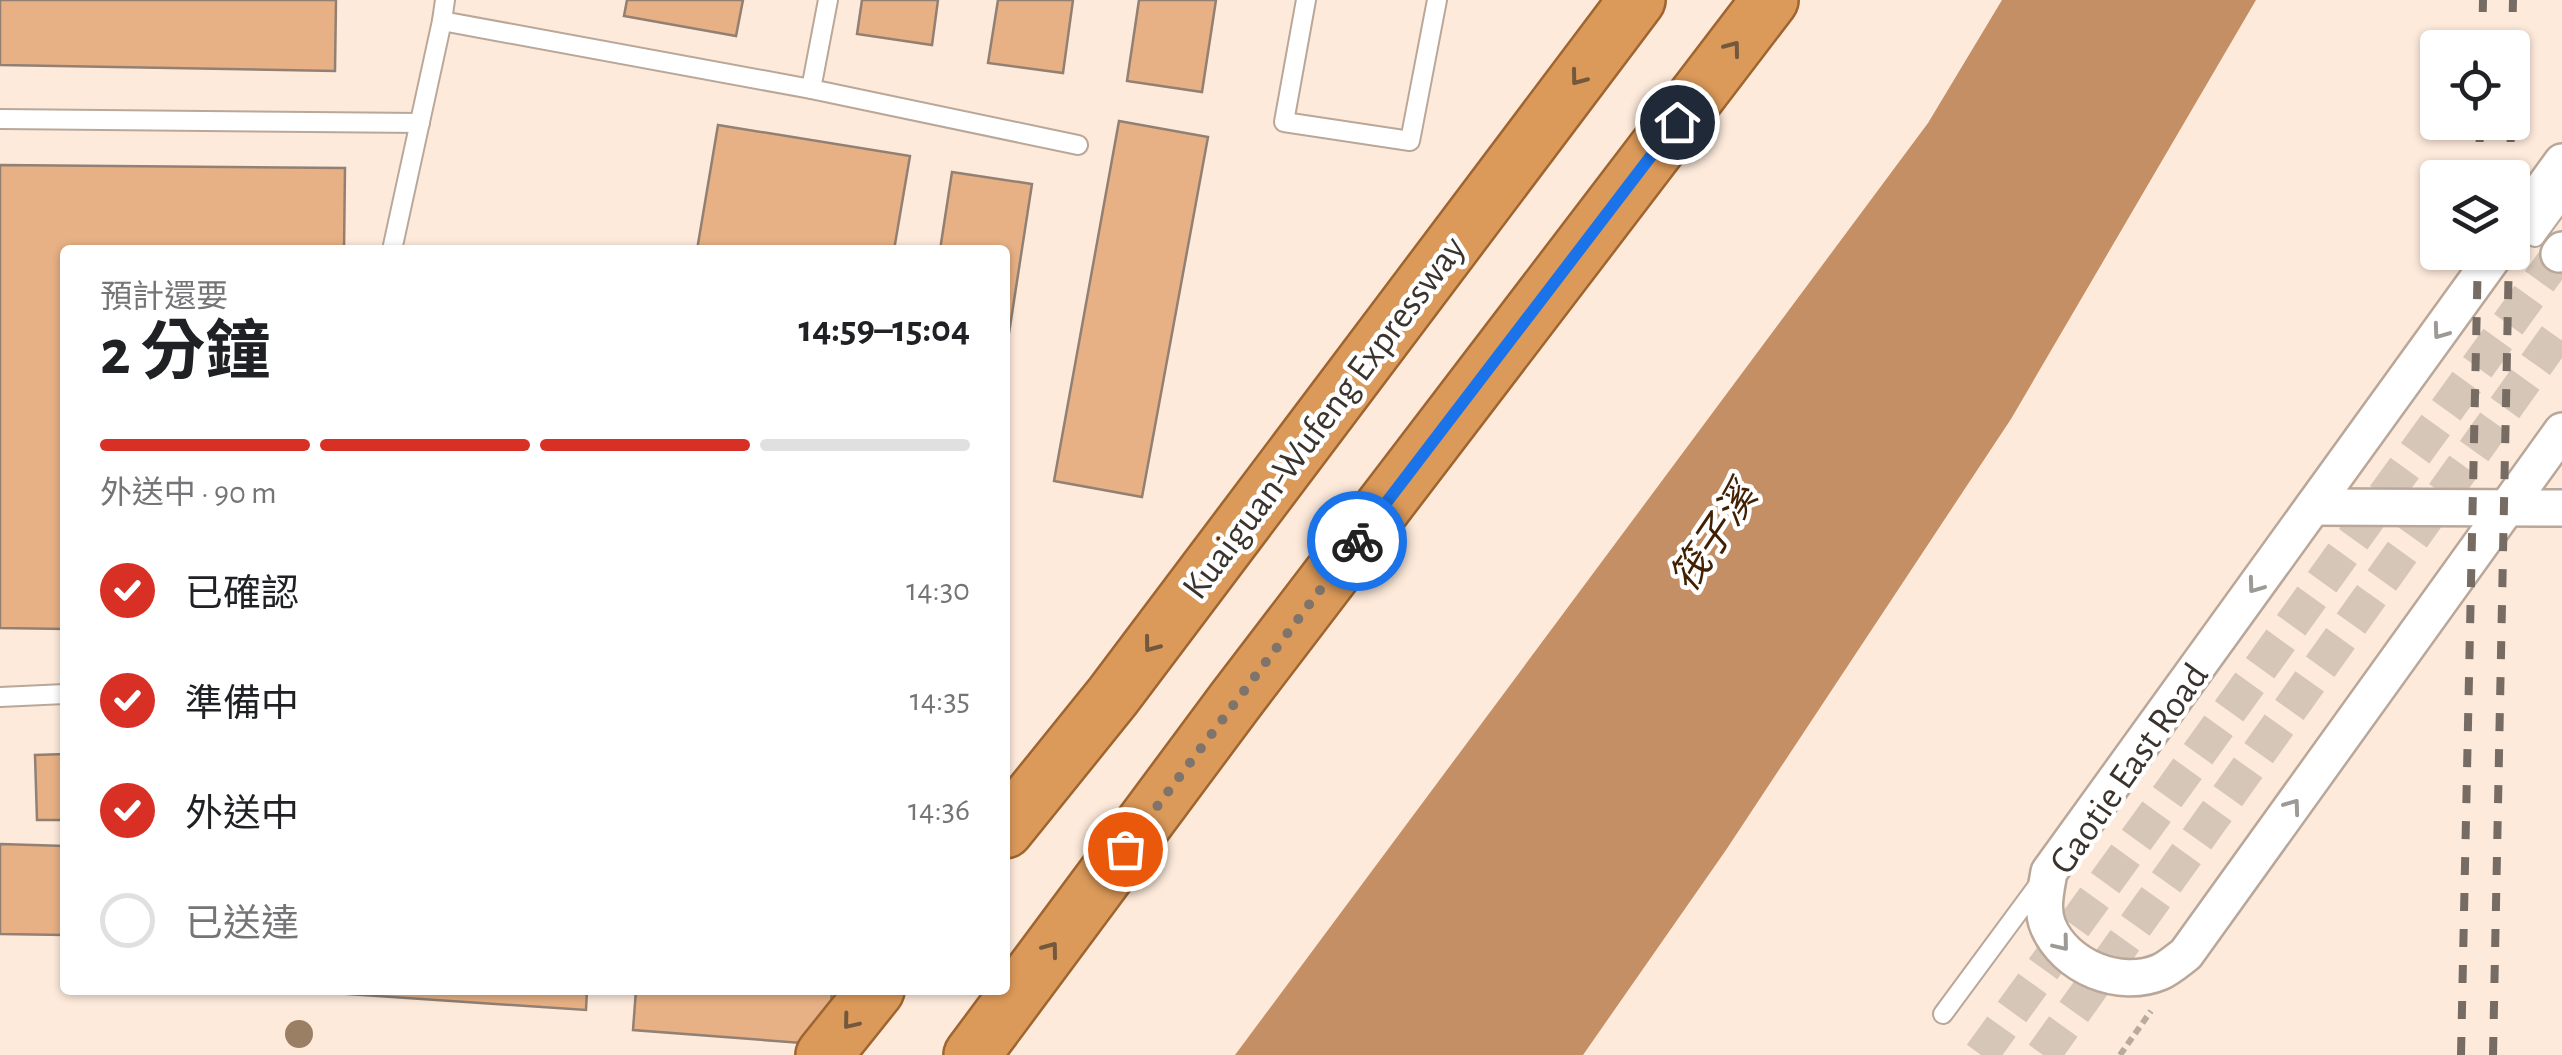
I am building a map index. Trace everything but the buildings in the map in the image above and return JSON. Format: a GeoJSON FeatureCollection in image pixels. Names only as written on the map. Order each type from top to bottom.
{"type":"FeatureCollection","features":[{"type":"Feature","properties":{"kind":"highway","name":"Kuaiguan-Wufeng Expressway"},"geometry":{"type":"LineString","coordinates":[[1010,824],[1113,696],[1636,0]]}},
{"type":"Feature","properties":{"kind":"highway"},"geometry":{"type":"LineString","coordinates":[[972,1055],[1234,702],[1770,0]]}},
{"type":"Feature","properties":{"kind":"highway"},"geometry":{"type":"LineString","coordinates":[[824,1055],[872,995]]}},
{"type":"Feature","properties":{"kind":"street"},"geometry":{"type":"LineString","coordinates":[[2542,243],[2562,162]]}},
{"type":"Feature","properties":{"kind":"street","name":"Gaotie East Road"},"geometry":{"type":"LineString","coordinates":[[2484,270],[2049,872],[2044,901],[2047,924],[2060,946],[2079,962],[2104,974],[2130,979],[2160,972],[2186,954],[2562,431]]}},
{"type":"Feature","properties":{"kind":"street"},"geometry":{"type":"LineString","coordinates":[[2312,508],[2562,508]]}},
{"type":"Feature","properties":{"kind":"lane"},"geometry":{"type":"LineString","coordinates":[[393,245],[445,0]]}},
{"type":"Feature","properties":{"kind":"lane"},"geometry":{"type":"LineString","coordinates":[[812,89],[828,0]]}},
{"type":"Feature","properties":{"kind":"lane"},"geometry":{"type":"LineString","coordinates":[[1306,0],[1284,122],[1410,141],[1437,0]]}},
{"type":"Feature","properties":{"kind":"lane"},"geometry":{"type":"LineString","coordinates":[[442,21],[812,89],[1078,146]]}},
{"type":"Feature","properties":{"kind":"lane"},"geometry":{"type":"LineString","coordinates":[[0,119],[420,123]]}},
{"type":"Feature","properties":{"kind":"lane"},"geometry":{"type":"LineString","coordinates":[[2542,243],[2562,200]]}},
{"type":"Feature","properties":{"kind":"lane"},"geometry":{"type":"LineString","coordinates":[[0,696],[60,694]]}},
{"type":"Feature","properties":{"kind":"lane"},"geometry":{"type":"LineString","coordinates":[[1943,1014],[2049,872]]}},
{"type":"Feature","properties":{"kind":"path"},"geometry":{"type":"LineString","coordinates":[[2120,1055],[2156,1004]]}},
{"type":"Feature","properties":{"kind":"water","name":"筏子溪"},"geometry":{"type":"Polygon","coordinates":[[[2002,0],[2256,0],[2011,419],[1726,850],[1583,1055],[1235,1055],[1928,123],[2002,0]]]}},
{"type":"Feature","properties":{"kind":"tunnel"},"geometry":{"type":"LineString","coordinates":[[1981,1055],[2559,254]]}},
{"type":"Feature","properties":{"kind":"tunnel"},"geometry":{"type":"LineString","coordinates":[[2043,1055],[2562,328]]}},
{"type":"Feature","properties":{"kind":"railway"},"geometry":{"type":"LineString","coordinates":[[2482,30],[2483,0]]}},
{"type":"Feature","properties":{"kind":"railway"},"geometry":{"type":"LineString","coordinates":[[2512,30],[2513,0]]}},
{"type":"Feature","properties":{"kind":"railway"},"geometry":{"type":"LineString","coordinates":[[2479,160],[2480,140]]}},
{"type":"Feature","properties":{"kind":"railway"},"geometry":{"type":"LineString","coordinates":[[2510,160],[2511,140]]}},
{"type":"Feature","properties":{"kind":"railway"},"geometry":{"type":"LineString","coordinates":[[2461,1055],[2478,270]]}},
{"type":"Feature","properties":{"kind":"railway"},"geometry":{"type":"LineString","coordinates":[[2493,1055],[2509,270]]}},
{"type":"Feature","properties":{"kind":"way so far"},"geometry":{"type":"LineString","coordinates":[[1125,849],[1357,541]]}},
{"type":"Feature","properties":{"kind":"route"},"geometry":{"type":"LineString","coordinates":[[1357,541],[1677,122]]}}]}
